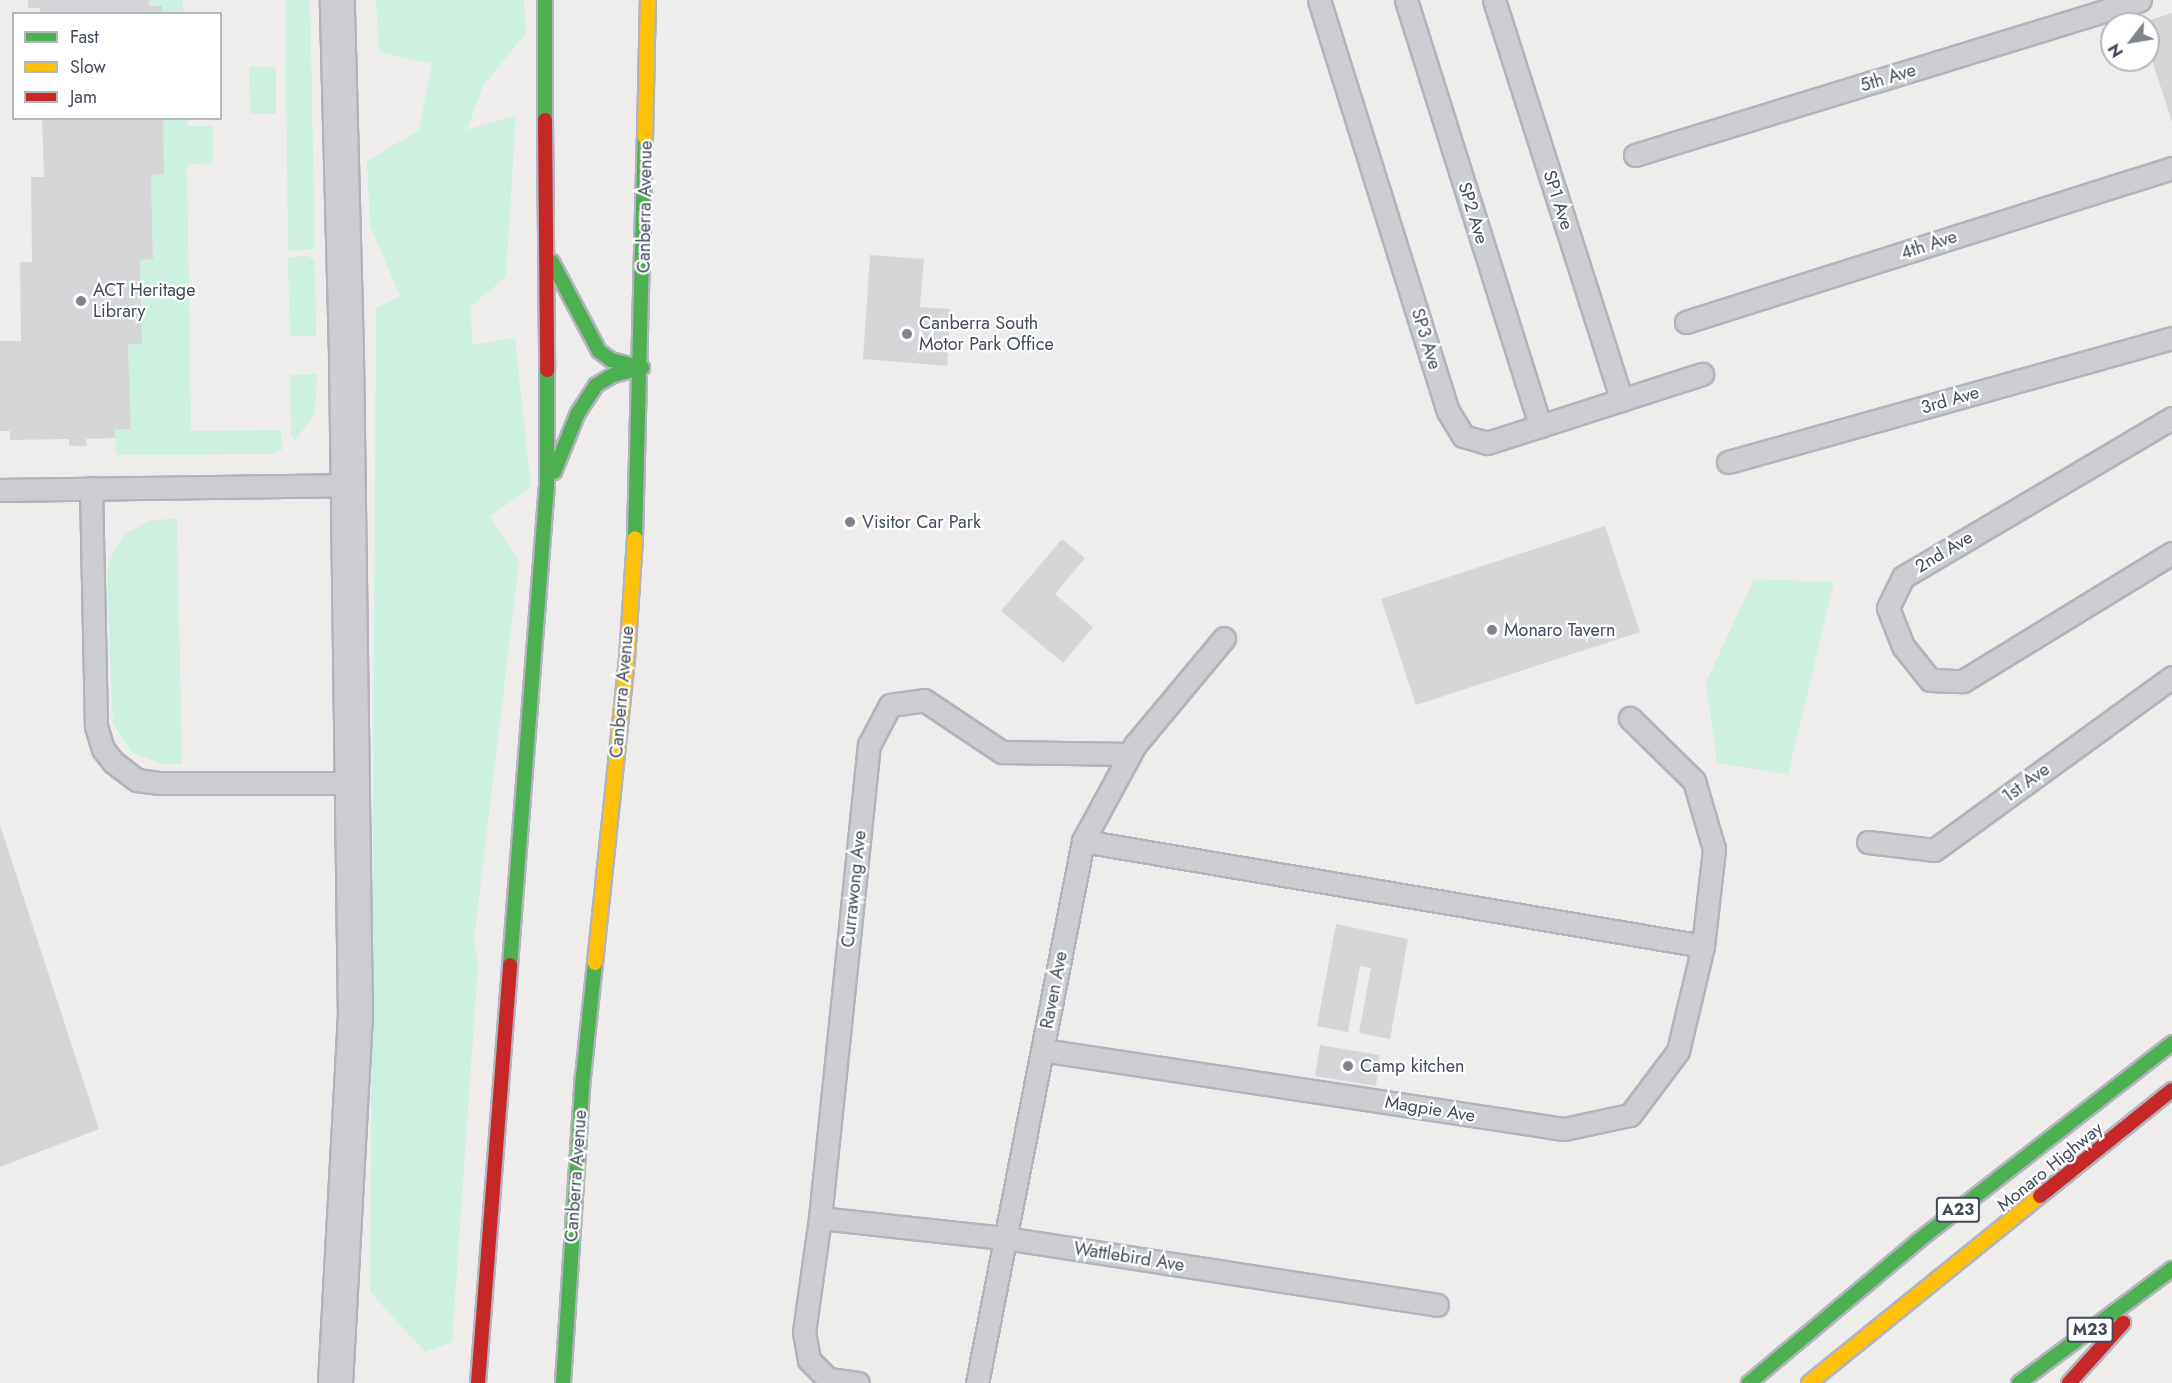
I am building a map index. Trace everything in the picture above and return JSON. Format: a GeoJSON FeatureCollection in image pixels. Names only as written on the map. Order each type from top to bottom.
{"type":"FeatureCollection","features":[{"type":"Feature","properties":{"kind":"highway"},"geometry":{"type":"LineString","coordinates":[[478,1383],[548,487],[549,255],[545,0]]}},
{"type":"Feature","properties":{"kind":"highway","name":"Canberra Avenue"},"geometry":{"type":"LineString","coordinates":[[563,1383],[583,1077],[627,659],[642,368],[648,0]]}},
{"type":"Feature","properties":{"kind":"highway"},"geometry":{"type":"LineString","coordinates":[[549,255],[599,351],[611,360],[642,368]]}},
{"type":"Feature","properties":{"kind":"highway"},"geometry":{"type":"LineString","coordinates":[[548,487],[591,392],[613,375],[642,368]]}},
{"type":"Feature","properties":{"kind":"highway","name":"A23"},"geometry":{"type":"LineString","coordinates":[[1749,1383],[1918,1241],[2172,1043]]}},
{"type":"Feature","properties":{"kind":"highway","name":"Monaro Highway"},"geometry":{"type":"LineString","coordinates":[[1809,1383],[2172,1090]]}},
{"type":"Feature","properties":{"kind":"highway"},"geometry":{"type":"LineString","coordinates":[[2069,1383],[2167,1273]]}},
{"type":"Feature","properties":{"kind":"highway","name":"M23"},"geometry":{"type":"LineString","coordinates":[[2019,1383],[2167,1273]]}},
{"type":"Feature","properties":{"kind":"street"},"geometry":{"type":"LineString","coordinates":[[335,1383],[355,1018],[350,783],[348,485],[337,0]]}},
{"type":"Feature","properties":{"kind":"lane","name":"SP3 Ave"},"geometry":{"type":"LineString","coordinates":[[1319,0],[1448,411],[1463,436],[1487,443],[1702,374]]}},
{"type":"Feature","properties":{"kind":"lane","name":"SP2 Ave"},"geometry":{"type":"LineString","coordinates":[[1406,0],[1540,426]]}},
{"type":"Feature","properties":{"kind":"lane","name":"SP1 Ave"},"geometry":{"type":"LineString","coordinates":[[1494,0],[1622,400]]}},
{"type":"Feature","properties":{"kind":"lane","name":"5th Ave"},"geometry":{"type":"LineString","coordinates":[[1635,155],[2140,0]]}},
{"type":"Feature","properties":{"kind":"lane","name":"4th Ave"},"geometry":{"type":"LineString","coordinates":[[1686,322],[2172,168]]}},
{"type":"Feature","properties":{"kind":"lane","name":"3rd Ave"},"geometry":{"type":"LineString","coordinates":[[1728,462],[2172,338]]}},
{"type":"Feature","properties":{"kind":"lane","name":"2nd Ave"},"geometry":{"type":"LineString","coordinates":[[2172,418],[1903,577],[1888,608],[1903,646],[1930,680],[1963,681],[2172,553]]}},
{"type":"Feature","properties":{"kind":"lane"},"geometry":{"type":"LineString","coordinates":[[0,490],[348,485]]}},
{"type":"Feature","properties":{"kind":"lane"},"geometry":{"type":"LineString","coordinates":[[91,488],[96,726],[103,749],[113,762],[130,777],[158,783],[350,783]]}},
{"type":"Feature","properties":{"kind":"lane","name":"Raven Ave"},"geometry":{"type":"LineString","coordinates":[[977,1383],[1083,841],[1130,754],[1224,638]]}},
{"type":"Feature","properties":{"kind":"lane","name":"1st Ave"},"geometry":{"type":"LineString","coordinates":[[1868,842],[1934,850],[2172,677]]}},
{"type":"Feature","properties":{"kind":"lane","name":"Currawong Ave"},"geometry":{"type":"LineString","coordinates":[[858,1383],[828,1379],[808,1360],[804,1332],[820,1218],[869,745],[890,705],[924,700],[1002,752],[1130,754]]}},
{"type":"Feature","properties":{"kind":"lane","name":"Magpie Ave"},"geometry":{"type":"LineString","coordinates":[[1042,1050],[1564,1129],[1630,1115],[1678,1051],[1703,946],[1714,849],[1694,781],[1630,718]]}},
{"type":"Feature","properties":{"kind":"lane"},"geometry":{"type":"LineString","coordinates":[[1083,841],[1703,946]]}},
{"type":"Feature","properties":{"kind":"lane","name":"Wattlebird Ave"},"geometry":{"type":"LineString","coordinates":[[820,1218],[1005,1238],[1437,1305]]}},
{"type":"Feature","properties":{"kind":"green space"},"geometry":{"type":"Polygon","coordinates":[[[149,0],[183,0],[183,12],[162,12],[161,6],[149,6],[149,0]]]}},
{"type":"Feature","properties":{"kind":"green space"},"geometry":{"type":"Polygon","coordinates":[[[285,0],[310,0],[315,248],[308,250],[288,251],[285,0]]]}},
{"type":"Feature","properties":{"kind":"green space"},"geometry":{"type":"Polygon","coordinates":[[[376,0],[524,0],[526,33],[483,86],[467,130],[516,115],[506,277],[471,306],[472,345],[515,338],[531,488],[490,516],[519,562],[474,940],[478,965],[452,1342],[425,1352],[370,1292],[376,308],[400,296],[370,226],[367,161],[419,130],[432,64],[379,52],[376,0]]]}},
{"type":"Feature","properties":{"kind":"green space"},"geometry":{"type":"Polygon","coordinates":[[[249,67],[276,67],[276,114],[250,114],[249,67]]]}},
{"type":"Feature","properties":{"kind":"green space"},"geometry":{"type":"Polygon","coordinates":[[[163,120],[188,120],[188,126],[213,126],[213,163],[187,164],[191,431],[281,430],[282,450],[272,454],[116,455],[115,429],[131,428],[128,344],[141,344],[140,260],[153,259],[151,175],[164,174],[163,120]]]}},
{"type":"Feature","properties":{"kind":"green space"},"geometry":{"type":"Polygon","coordinates":[[[308,256],[315,260],[316,336],[290,336],[288,257],[308,256]]]}},
{"type":"Feature","properties":{"kind":"green space"},"geometry":{"type":"Polygon","coordinates":[[[317,374],[315,413],[295,441],[291,433],[290,375],[317,374]]]}},
{"type":"Feature","properties":{"kind":"green space"},"geometry":{"type":"Polygon","coordinates":[[[177,518],[182,764],[162,764],[132,752],[113,724],[107,575],[110,559],[124,535],[148,521],[177,518]]]}},
{"type":"Feature","properties":{"kind":"green space"},"geometry":{"type":"Polygon","coordinates":[[[1754,579],[1834,582],[1788,774],[1717,763],[1706,682],[1754,579]]]}},
{"type":"Feature","properties":{"kind":"building"},"geometry":{"type":"Polygon","coordinates":[[[28,0],[149,0],[149,6],[162,6],[162,12],[40,12],[40,8],[28,8],[28,0]]]}},
{"type":"Feature","properties":{"kind":"building"},"geometry":{"type":"Polygon","coordinates":[[[2172,13],[2172,122],[2156,72],[2160,72],[2160,17],[2172,13]]]}},
{"type":"Feature","properties":{"kind":"building","name":"ACT Heritage Library"},"geometry":{"type":"Polygon","coordinates":[[[42,120],[163,120],[164,174],[151,175],[153,259],[140,260],[142,344],[128,344],[131,429],[115,429],[115,438],[86,439],[87,446],[69,446],[69,439],[10,440],[10,431],[0,431],[0,341],[21,341],[20,262],[32,262],[31,177],[44,177],[42,120]]]}},
{"type":"Feature","properties":{"kind":"building","name":"Canberra South Motor Park Office"},"geometry":{"type":"Polygon","coordinates":[[[870,255],[924,259],[920,307],[951,309],[947,366],[863,359],[870,255]]]}},
{"type":"Feature","properties":{"kind":"building"},"geometry":{"type":"Polygon","coordinates":[[[1605,526],[1640,632],[1416,705],[1381,599],[1605,526]]]}},
{"type":"Feature","properties":{"kind":"building"},"geometry":{"type":"Polygon","coordinates":[[[1062,539],[1085,558],[1055,594],[1093,627],[1063,663],[1001,611],[1062,539]]]}},
{"type":"Feature","properties":{"kind":"building"},"geometry":{"type":"Polygon","coordinates":[[[0,825],[99,1129],[0,1167],[0,825]]]}},
{"type":"Feature","properties":{"kind":"building"},"geometry":{"type":"Polygon","coordinates":[[[1336,924],[1408,939],[1390,1039],[1359,1033],[1371,968],[1360,966],[1348,1032],[1317,1026],[1336,924]]]}},
{"type":"Feature","properties":{"kind":"building","name":"Camp kitchen"},"geometry":{"type":"Polygon","coordinates":[[[1320,1045],[1380,1055],[1376,1086],[1315,1076],[1320,1045]]]}},
{"type":"Feature","properties":{"kind":"traffic: fast"},"geometry":{"type":"LineString","coordinates":[[545,0],[545,120]]}},
{"type":"Feature","properties":{"kind":"traffic: fast"},"geometry":{"type":"LineString","coordinates":[[635,538],[645,138]]}},
{"type":"Feature","properties":{"kind":"traffic: fast"},"geometry":{"type":"LineString","coordinates":[[552,262],[599,351],[611,360],[642,368]]}},
{"type":"Feature","properties":{"kind":"traffic: fast"},"geometry":{"type":"LineString","coordinates":[[554,472],[578,413],[596,385],[613,375],[642,368]]}},
{"type":"Feature","properties":{"kind":"traffic: fast"},"geometry":{"type":"LineString","coordinates":[[510,965],[547,487],[547,370]]}},
{"type":"Feature","properties":{"kind":"traffic: fast"},"geometry":{"type":"LineString","coordinates":[[563,1383],[583,1077],[595,963]]}},
{"type":"Feature","properties":{"kind":"traffic: fast"},"geometry":{"type":"LineString","coordinates":[[1749,1383],[1918,1241],[2172,1043]]}},
{"type":"Feature","properties":{"kind":"traffic: fast"},"geometry":{"type":"LineString","coordinates":[[2019,1383],[2172,1269]]}},
{"type":"Feature","properties":{"kind":"traffic: slow"},"geometry":{"type":"LineString","coordinates":[[645,138],[648,0]]}},
{"type":"Feature","properties":{"kind":"traffic: slow"},"geometry":{"type":"LineString","coordinates":[[595,963],[627,659],[635,538]]}},
{"type":"Feature","properties":{"kind":"traffic: slow"},"geometry":{"type":"LineString","coordinates":[[1809,1383],[2040,1196]]}},
{"type":"Feature","properties":{"kind":"traffic: jam"},"geometry":{"type":"LineString","coordinates":[[545,120],[547,370]]}},
{"type":"Feature","properties":{"kind":"traffic: jam"},"geometry":{"type":"LineString","coordinates":[[478,1383],[510,965]]}},
{"type":"Feature","properties":{"kind":"traffic: jam"},"geometry":{"type":"LineString","coordinates":[[2040,1196],[2172,1090]]}},
{"type":"Feature","properties":{"kind":"traffic: jam"},"geometry":{"type":"LineString","coordinates":[[2069,1383],[2123,1323]]}},
{"type":"Feature","properties":{"kind":"place","name":"ACT Heritage Library"},"geometry":{"type":"Point","coordinates":[81,301]}},
{"type":"Feature","properties":{"kind":"place","name":"Canberra South Motor Park Office"},"geometry":{"type":"Point","coordinates":[907,334]}},
{"type":"Feature","properties":{"kind":"place","name":"Visitor Car Park"},"geometry":{"type":"Point","coordinates":[850,522]}},
{"type":"Feature","properties":{"kind":"place","name":"Monaro Tavern"},"geometry":{"type":"Point","coordinates":[1492,630]}},
{"type":"Feature","properties":{"kind":"place","name":"Camp kitchen"},"geometry":{"type":"Point","coordinates":[1348,1066]}}]}
